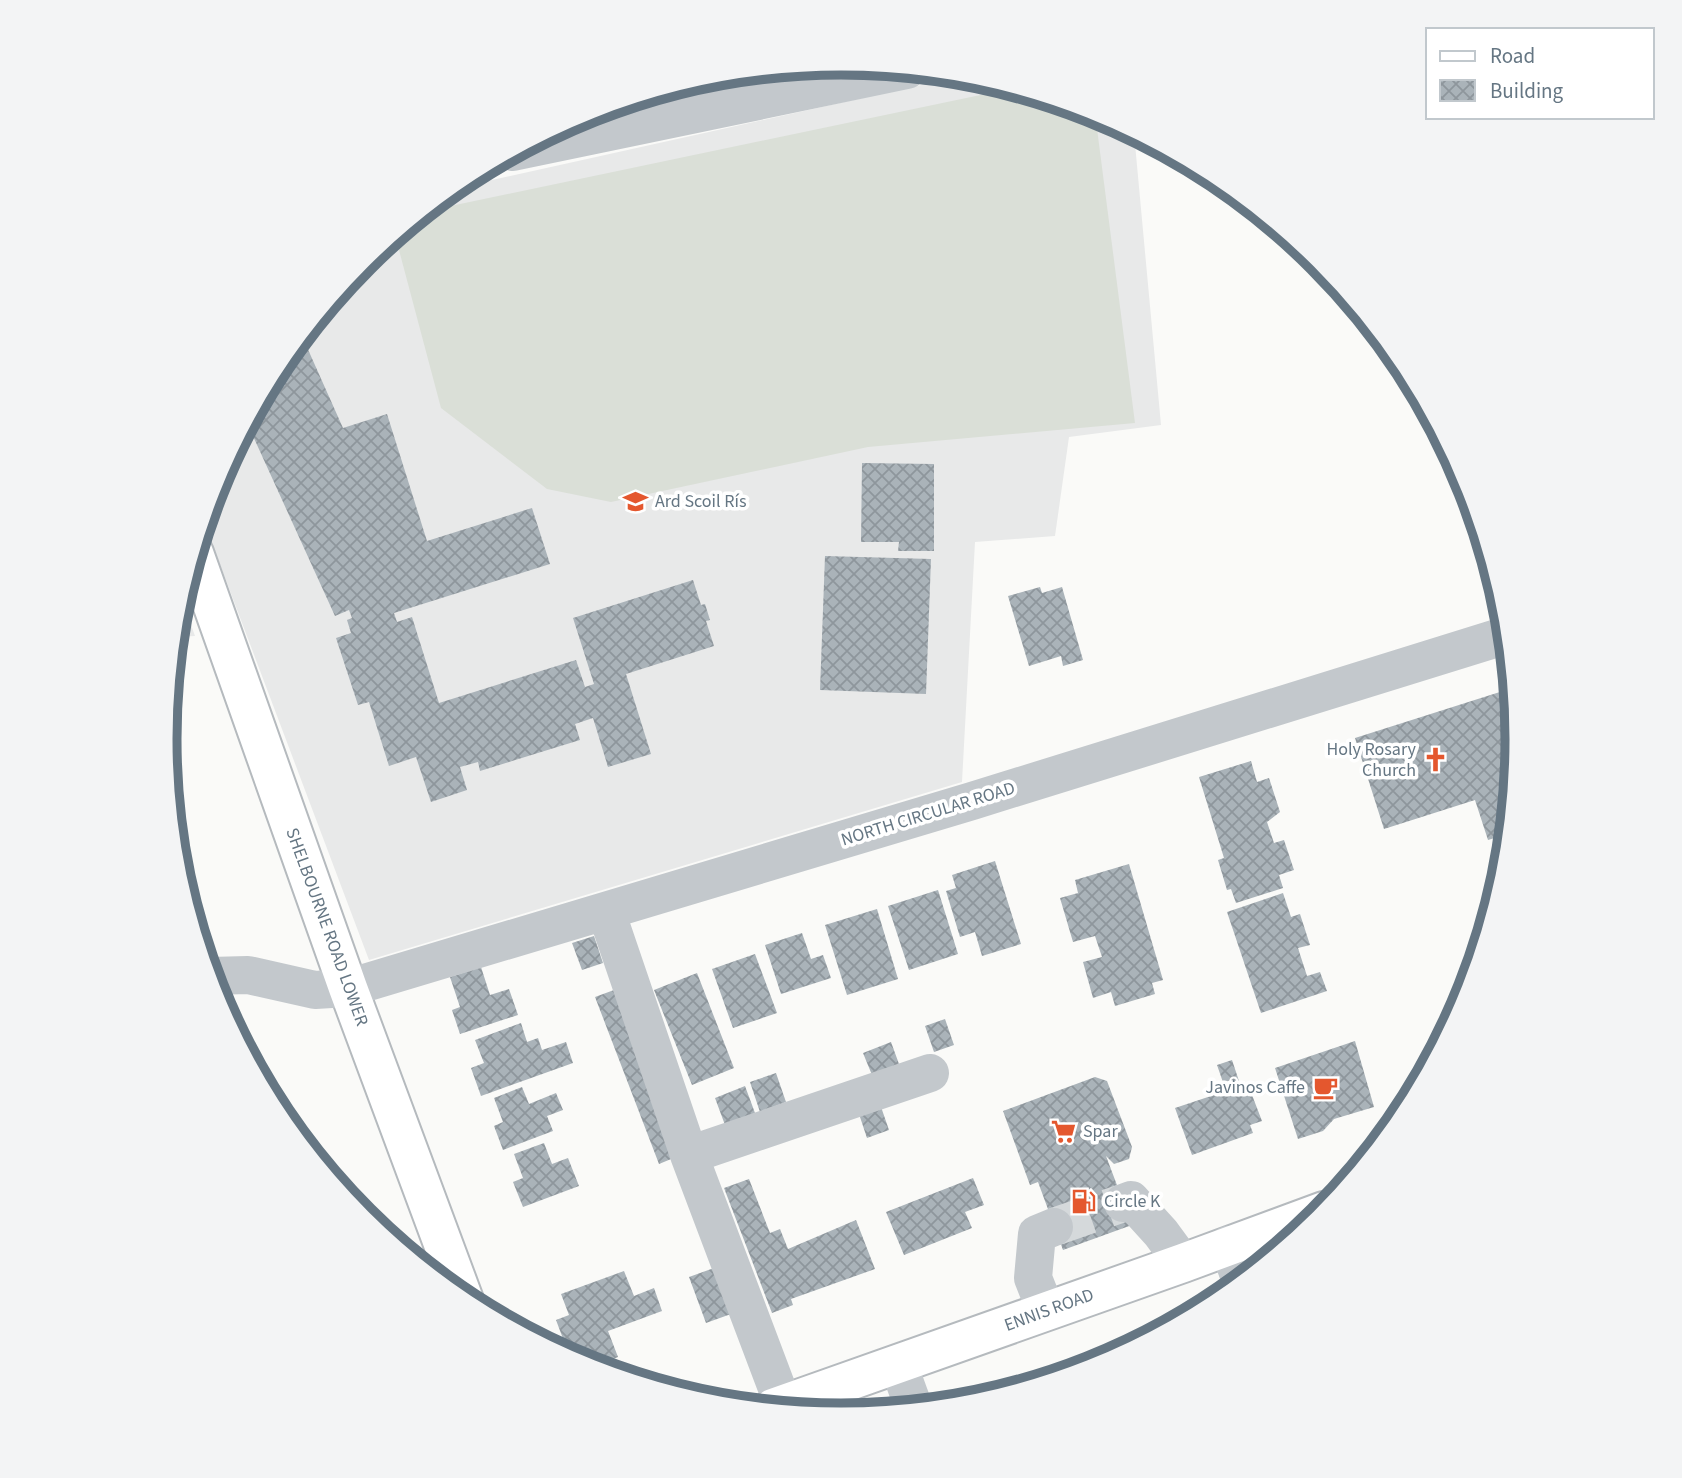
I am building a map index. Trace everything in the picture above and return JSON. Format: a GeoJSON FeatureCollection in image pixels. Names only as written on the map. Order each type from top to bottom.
{"type":"FeatureCollection","features":[{"type":"Feature","properties":{"kind":"main road","name":"SHELBOURNE ROAD LOWER"},"geometry":{"type":"LineString","coordinates":[[199,569],[348,988],[457,1280]]}},
{"type":"Feature","properties":{"kind":"main road","name":"ENNIS ROAD"},"geometry":{"type":"LineString","coordinates":[[793,1401],[1183,1264],[1297,1221]]}},
{"type":"Feature","properties":{"kind":"street"},"geometry":{"type":"LineString","coordinates":[[544,145],[872,76]]}},
{"type":"Feature","properties":{"kind":"street","name":"NORTH CIRCULAR ROAD"},"geometry":{"type":"LineString","coordinates":[[221,976],[248,975],[314,989],[348,988],[972,801],[1497,638]]}},
{"type":"Feature","properties":{"kind":"street"},"geometry":{"type":"LineString","coordinates":[[607,911],[689,1155],[776,1399]]}},
{"type":"Feature","properties":{"kind":"street"},"geometry":{"type":"LineString","coordinates":[[689,1155],[930,1073]]}},
{"type":"Feature","properties":{"kind":"street"},"geometry":{"type":"LineString","coordinates":[[1123,1203],[1131,1200],[1161,1233],[1183,1264]]}},
{"type":"Feature","properties":{"kind":"street"},"geometry":{"type":"LineString","coordinates":[[1046,1311],[1033,1278],[1037,1234],[1054,1227]]}},
{"type":"Feature","properties":{"kind":"street"},"geometry":{"type":"LineString","coordinates":[[1228,1245],[1238,1271]]}},
{"type":"Feature","properties":{"kind":"street"},"geometry":{"type":"LineString","coordinates":[[898,1364],[911,1399]]}},
{"type":"Feature","properties":{"kind":"shaded area","name":"Ard Scoil Rís"},"geometry":{"type":"Polygon","coordinates":[[[934,82],[1013,98],[1054,110],[1135,144],[1161,425],[1069,437],[1055,536],[975,542],[962,782],[369,960],[209,536],[246,445],[266,407],[314,335],[342,301],[403,240],[479,183],[934,82]]]}},
{"type":"Feature","properties":{"kind":"shaded area"},"geometry":{"type":"Polygon","coordinates":[[[991,93],[1054,110],[1097,127],[1135,423],[868,447],[611,502],[547,489],[441,408],[398,245],[443,208],[991,93]]]}},
{"type":"Feature","properties":{"kind":"shaded area"},"geometry":{"type":"Polygon","coordinates":[[[189,618],[195,636],[186,636],[189,618]]]}},
{"type":"Feature","properties":{"kind":"building"},"geometry":{"type":"Polygon","coordinates":[[[306,346],[343,428],[387,414],[427,541],[532,508],[550,564],[394,613],[397,622],[412,617],[439,703],[576,660],[585,687],[594,684],[573,618],[693,580],[701,605],[705,604],[710,620],[706,621],[714,646],[626,674],[651,754],[608,767],[593,718],[575,724],[580,740],[480,771],[478,762],[460,767],[467,790],[431,802],[416,757],[389,766],[369,702],[358,705],[336,638],[351,633],[347,620],[352,618],[349,610],[335,616],[252,434],[306,346]]]}},
{"type":"Feature","properties":{"kind":"building"},"geometry":{"type":"Polygon","coordinates":[[[862,463],[934,464],[934,551],[898,551],[899,542],[861,542],[862,463]]]}},
{"type":"Feature","properties":{"kind":"building"},"geometry":{"type":"Polygon","coordinates":[[[825,556],[931,559],[926,694],[820,690],[825,556]]]}},
{"type":"Feature","properties":{"kind":"building"},"geometry":{"type":"Polygon","coordinates":[[[1040,587],[1042,593],[1062,587],[1083,660],[1063,666],[1061,656],[1029,666],[1008,596],[1040,587]]]}},
{"type":"Feature","properties":{"kind":"building","name":"Holy Rosary Church"},"geometry":{"type":"Polygon","coordinates":[[[1503,691],[1505,739],[1497,837],[1488,840],[1475,800],[1384,829],[1355,738],[1503,691]]]}},
{"type":"Feature","properties":{"kind":"building"},"geometry":{"type":"Polygon","coordinates":[[[1251,761],[1257,782],[1269,778],[1280,812],[1267,822],[1274,843],[1284,840],[1294,870],[1279,875],[1283,888],[1236,903],[1231,889],[1227,890],[1218,860],[1224,858],[1199,777],[1251,761]]]}},
{"type":"Feature","properties":{"kind":"building"},"geometry":{"type":"Polygon","coordinates":[[[995,861],[1021,944],[982,956],[975,932],[960,937],[946,891],[956,888],[952,875],[995,861]]]}},
{"type":"Feature","properties":{"kind":"building"},"geometry":{"type":"Polygon","coordinates":[[[1129,864],[1163,980],[1152,983],[1155,994],[1115,1006],[1111,992],[1093,998],[1083,962],[1102,957],[1095,936],[1073,942],[1060,898],[1078,893],[1075,880],[1129,864]]]}},
{"type":"Feature","properties":{"kind":"building"},"geometry":{"type":"Polygon","coordinates":[[[938,890],[958,954],[909,970],[888,906],[938,890]]]}},
{"type":"Feature","properties":{"kind":"building"},"geometry":{"type":"Polygon","coordinates":[[[1283,893],[1291,917],[1300,914],[1310,945],[1298,948],[1307,976],[1320,972],[1327,991],[1261,1013],[1227,912],[1283,893]]]}},
{"type":"Feature","properties":{"kind":"building"},"geometry":{"type":"Polygon","coordinates":[[[877,909],[898,979],[847,995],[825,925],[877,909]]]}},
{"type":"Feature","properties":{"kind":"building"},"geometry":{"type":"Polygon","coordinates":[[[802,933],[811,959],[823,955],[831,978],[781,994],[765,945],[802,933]]]}},
{"type":"Feature","properties":{"kind":"building"},"geometry":{"type":"Polygon","coordinates":[[[594,936],[603,963],[582,970],[572,943],[594,936]]]}},
{"type":"Feature","properties":{"kind":"building"},"geometry":{"type":"Polygon","coordinates":[[[755,954],[777,1013],[733,1028],[712,969],[755,954]]]}},
{"type":"Feature","properties":{"kind":"building"},"geometry":{"type":"Polygon","coordinates":[[[481,967],[490,995],[509,989],[518,1015],[460,1034],[452,1010],[460,1007],[450,977],[481,967]]]}},
{"type":"Feature","properties":{"kind":"building"},"geometry":{"type":"Polygon","coordinates":[[[697,973],[734,1068],[692,1085],[654,990],[697,973]]]}},
{"type":"Feature","properties":{"kind":"building"},"geometry":{"type":"Polygon","coordinates":[[[614,990],[676,1157],[659,1164],[595,997],[614,990]]]}},
{"type":"Feature","properties":{"kind":"building"},"geometry":{"type":"Polygon","coordinates":[[[945,1019],[954,1045],[934,1052],[925,1026],[945,1019]]]}},
{"type":"Feature","properties":{"kind":"building"},"geometry":{"type":"Polygon","coordinates":[[[521,1023],[527,1042],[538,1038],[542,1050],[566,1042],[573,1063],[481,1096],[471,1068],[484,1063],[475,1040],[521,1023]]]}},
{"type":"Feature","properties":{"kind":"building","name":"Javinos Caffe"},"geometry":{"type":"Polygon","coordinates":[[[1355,1041],[1374,1107],[1334,1119],[1323,1131],[1298,1139],[1275,1068],[1355,1041]]]}},
{"type":"Feature","properties":{"kind":"building"},"geometry":{"type":"Polygon","coordinates":[[[891,1042],[899,1064],[872,1075],[863,1053],[891,1042]]]}},
{"type":"Feature","properties":{"kind":"building"},"geometry":{"type":"Polygon","coordinates":[[[1232,1060],[1240,1084],[1247,1082],[1262,1121],[1250,1125],[1253,1133],[1192,1155],[1175,1108],[1226,1091],[1217,1065],[1232,1060]]]}},
{"type":"Feature","properties":{"kind":"building"},"geometry":{"type":"Polygon","coordinates":[[[776,1073],[786,1102],[760,1112],[750,1082],[776,1073]]]}},
{"type":"Feature","properties":{"kind":"building"},"geometry":{"type":"Polygon","coordinates":[[[1095,1077],[1107,1081],[1132,1147],[1129,1159],[1114,1164],[1106,1156],[1132,1225],[1063,1250],[1038,1182],[1030,1185],[1003,1111],[1095,1077]]]}},
{"type":"Feature","properties":{"kind":"building"},"geometry":{"type":"Polygon","coordinates":[[[745,1086],[755,1113],[725,1125],[715,1098],[745,1086]]]}},
{"type":"Feature","properties":{"kind":"building"},"geometry":{"type":"Polygon","coordinates":[[[522,1087],[529,1104],[556,1093],[563,1110],[547,1116],[553,1131],[503,1150],[494,1126],[503,1122],[494,1098],[522,1087]]]}},
{"type":"Feature","properties":{"kind":"building"},"geometry":{"type":"Polygon","coordinates":[[[880,1104],[889,1130],[867,1138],[858,1111],[880,1104]]]}},
{"type":"Feature","properties":{"kind":"building"},"geometry":{"type":"Polygon","coordinates":[[[544,1143],[552,1164],[568,1158],[579,1186],[523,1207],[513,1182],[523,1178],[514,1154],[544,1143]]]}},
{"type":"Feature","properties":{"kind":"building"},"geometry":{"type":"Polygon","coordinates":[[[973,1178],[984,1205],[965,1212],[972,1228],[904,1255],[886,1212],[973,1178]]]}},
{"type":"Feature","properties":{"kind":"building"},"geometry":{"type":"Polygon","coordinates":[[[749,1179],[770,1233],[780,1229],[788,1249],[856,1220],[875,1269],[791,1299],[793,1305],[772,1313],[724,1188],[749,1179]]]}},
{"type":"Feature","properties":{"kind":"building"},"geometry":{"type":"Polygon","coordinates":[[[714,1268],[731,1314],[706,1323],[689,1277],[714,1268]]]}},
{"type":"Feature","properties":{"kind":"building"},"geometry":{"type":"Polygon","coordinates":[[[624,1271],[634,1296],[654,1288],[662,1311],[608,1331],[618,1357],[609,1361],[564,1342],[556,1320],[569,1315],[561,1294],[624,1271]]]}},
{"type":"Feature","properties":{"kind":"tunnel"},"geometry":{"type":"LineString","coordinates":[[1054,1227],[1123,1203]]}},
{"type":"Feature","properties":{"kind":"place","name":"Ard Scoil Rís"},"geometry":{"type":"Point","coordinates":[635,501]}},
{"type":"Feature","properties":{"kind":"place","name":"Holy Rosary Church"},"geometry":{"type":"Point","coordinates":[1436,759]}},
{"type":"Feature","properties":{"kind":"place","name":"Javinos Caffe"},"geometry":{"type":"Point","coordinates":[1325,1087]}},
{"type":"Feature","properties":{"kind":"place","name":"Spar"},"geometry":{"type":"Point","coordinates":[1063,1131]}},
{"type":"Feature","properties":{"kind":"place","name":"Circle K"},"geometry":{"type":"Point","coordinates":[1084,1201]}}]}
